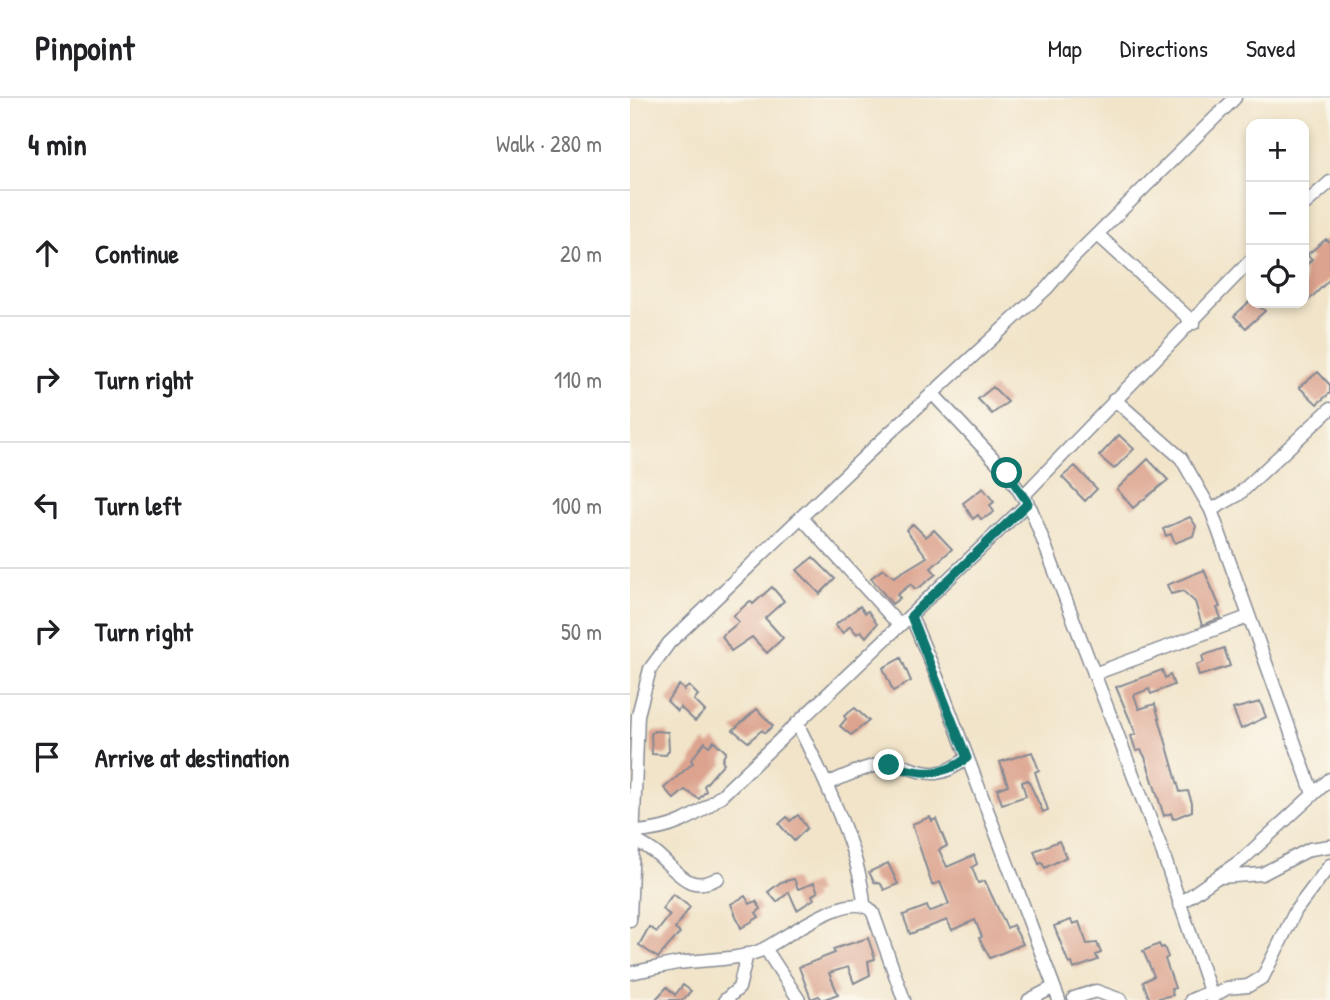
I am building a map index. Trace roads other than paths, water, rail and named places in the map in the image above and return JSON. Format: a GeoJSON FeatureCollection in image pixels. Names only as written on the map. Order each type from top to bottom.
{"type":"FeatureCollection","features":[{"type":"Feature","properties":{"kind":"street"},"geometry":{"type":"LineString","coordinates":[[630,920],[638,715],[650,669],[668,643],[1047,288],[1235,98]]}},
{"type":"Feature","properties":{"kind":"street"},"geometry":{"type":"LineString","coordinates":[[1309,201],[1330,182]]}},
{"type":"Feature","properties":{"kind":"street"},"geometry":{"type":"LineString","coordinates":[[1098,235],[1194,323]]}},
{"type":"Feature","properties":{"kind":"street"},"geometry":{"type":"LineString","coordinates":[[633,832],[676,826],[696,817],[911,616],[1025,500],[1114,399],[1194,323],[1246,266]]}},
{"type":"Feature","properties":{"kind":"street"},"geometry":{"type":"LineString","coordinates":[[932,393],[1007,473],[1025,500],[1094,674],[1212,996]]}},
{"type":"Feature","properties":{"kind":"street"},"geometry":{"type":"LineString","coordinates":[[1114,399],[1181,458],[1211,510],[1313,794]]}},
{"type":"Feature","properties":{"kind":"street"},"geometry":{"type":"LineString","coordinates":[[1211,510],[1238,495],[1328,415]]}},
{"type":"Feature","properties":{"kind":"street"},"geometry":{"type":"LineString","coordinates":[[801,517],[899,625]]}},
{"type":"Feature","properties":{"kind":"street"},"geometry":{"type":"LineString","coordinates":[[911,616],[1056,993]]}},
{"type":"Feature","properties":{"kind":"street"},"geometry":{"type":"LineString","coordinates":[[1094,674],[1248,617]]}},
{"type":"Feature","properties":{"kind":"street"},"geometry":{"type":"LineString","coordinates":[[797,723],[827,784],[859,875],[864,904],[873,913],[904,1000]]}},
{"type":"Feature","properties":{"kind":"street"},"geometry":{"type":"LineString","coordinates":[[827,784],[878,765],[889,765],[926,775],[939,773],[967,758]]}},
{"type":"Feature","properties":{"kind":"street"},"geometry":{"type":"LineString","coordinates":[[1179,904],[1219,877],[1330,779]]}},
{"type":"Feature","properties":{"kind":"street"},"geometry":{"type":"LineString","coordinates":[[633,832],[687,882],[701,885],[718,878]]}},
{"type":"Feature","properties":{"kind":"street"},"geometry":{"type":"LineString","coordinates":[[1219,877],[1262,874],[1310,849],[1330,846]]}},
{"type":"Feature","properties":{"kind":"street"},"geometry":{"type":"LineString","coordinates":[[1191,1000],[1212,996],[1227,988],[1248,986],[1263,977],[1296,910],[1330,865]]}},
{"type":"Feature","properties":{"kind":"street"},"geometry":{"type":"LineString","coordinates":[[630,973],[747,954],[765,948],[832,911],[850,904],[864,904]]}},
{"type":"Feature","properties":{"kind":"street"},"geometry":{"type":"LineString","coordinates":[[765,948],[799,1000]]}},
{"type":"Feature","properties":{"kind":"street"},"geometry":{"type":"LineString","coordinates":[[725,1000],[739,988],[747,954]]}},
{"type":"Feature","properties":{"kind":"street"},"geometry":{"type":"LineString","coordinates":[[1029,1000],[1056,993],[1076,999],[1096,991],[1121,1000]]}}]}
